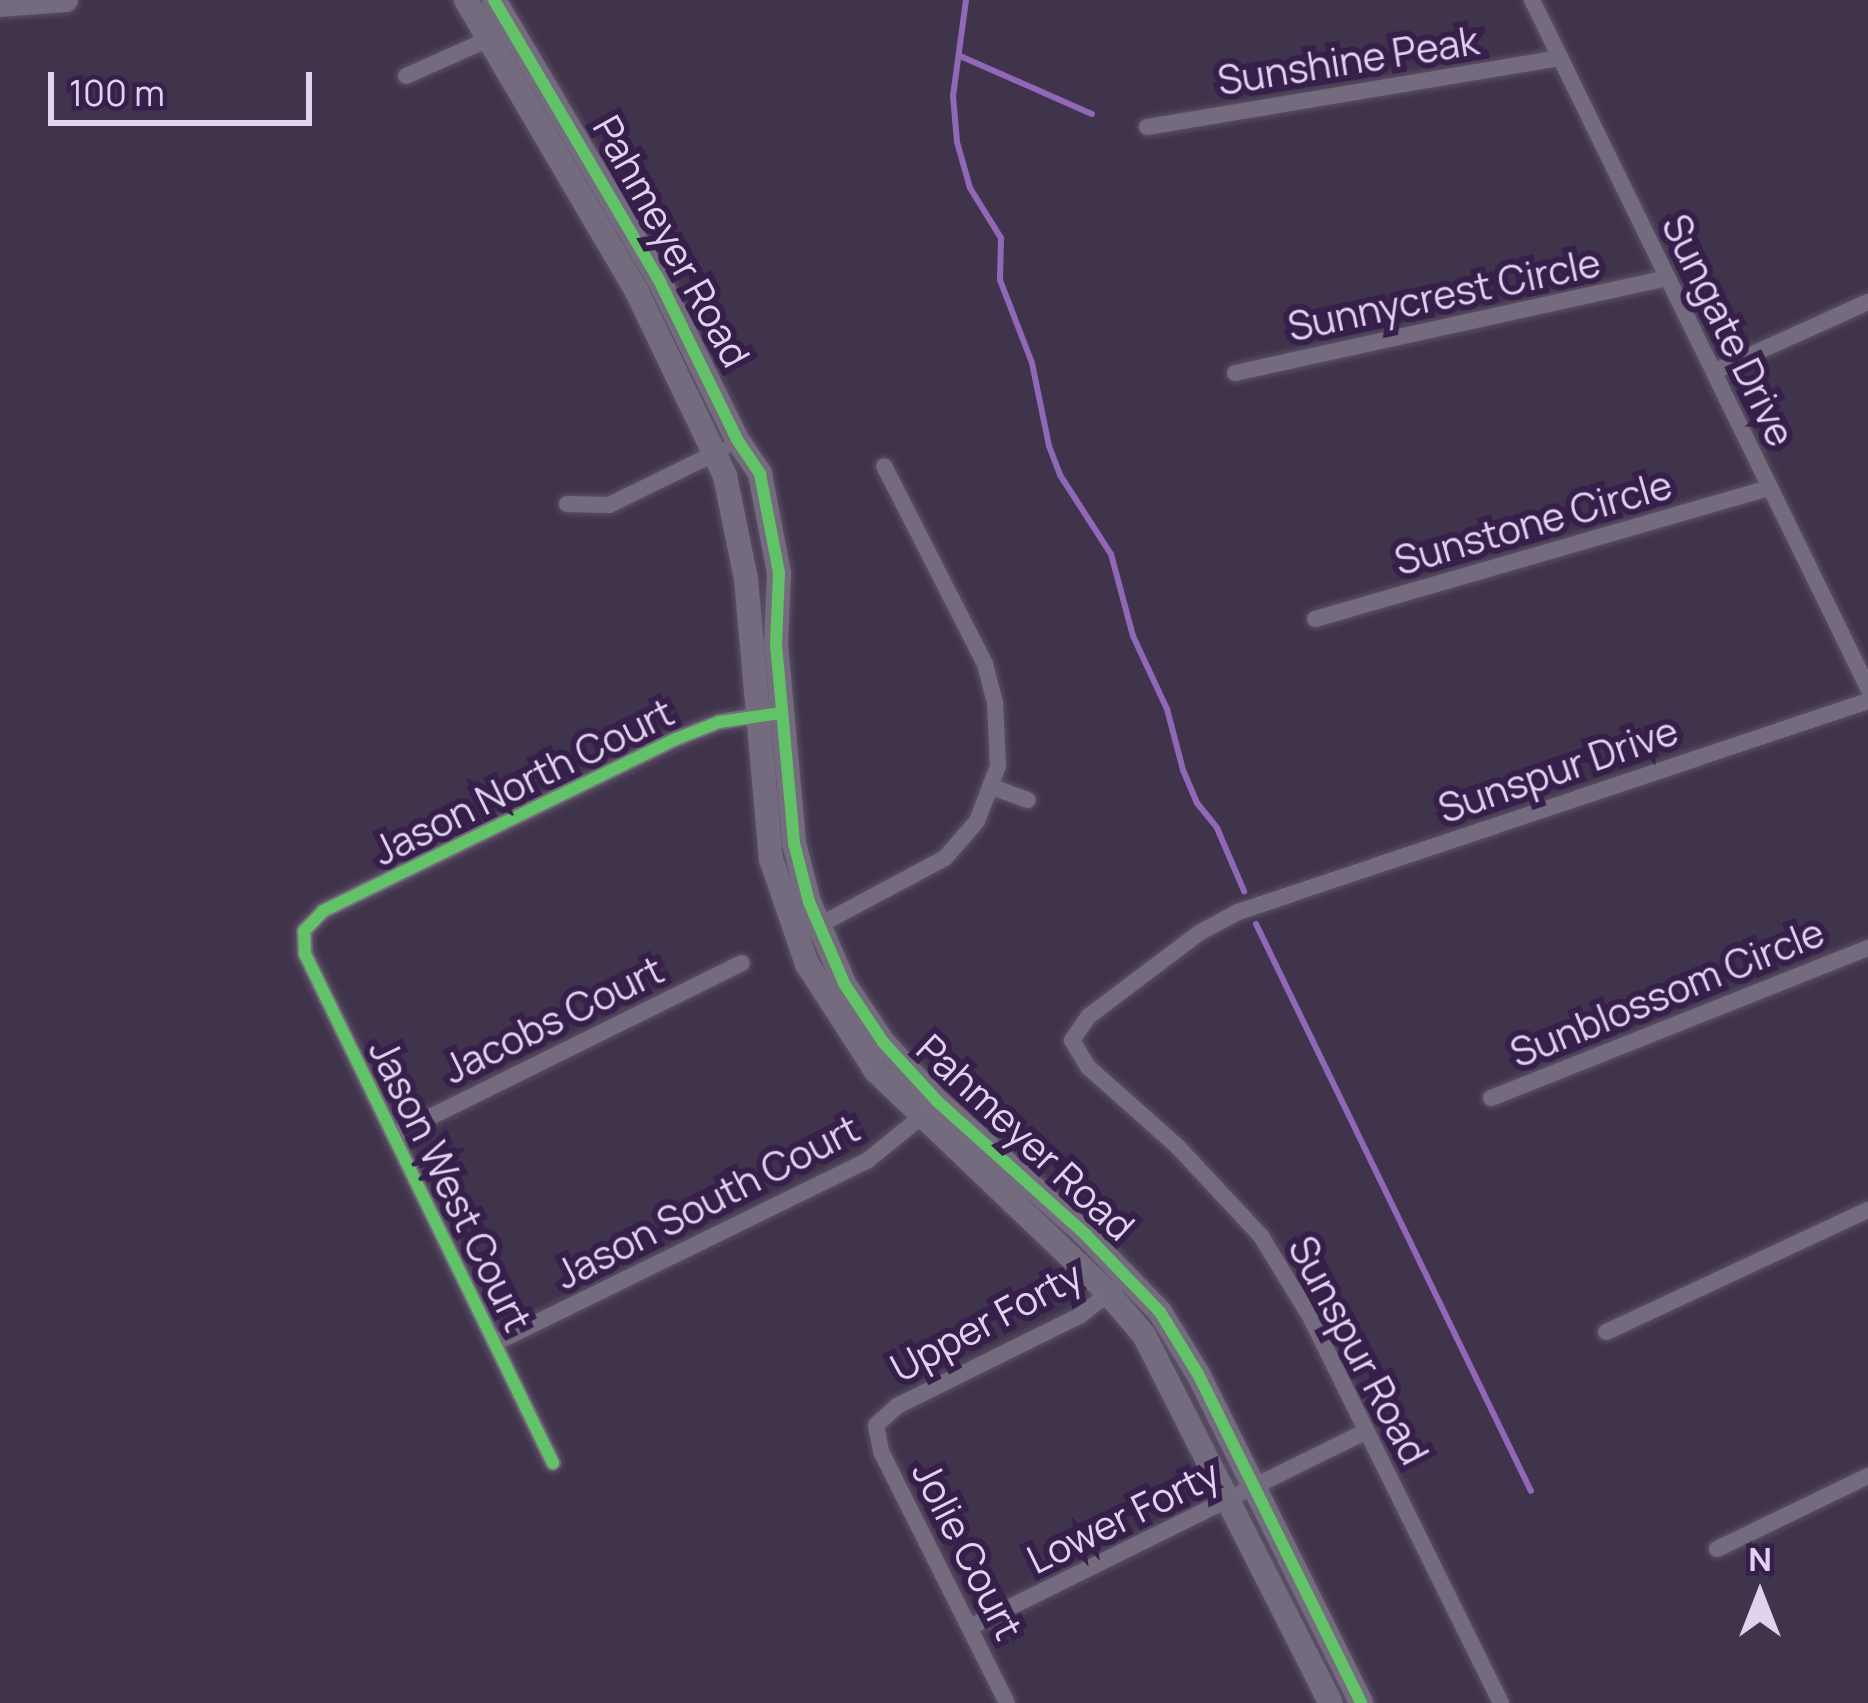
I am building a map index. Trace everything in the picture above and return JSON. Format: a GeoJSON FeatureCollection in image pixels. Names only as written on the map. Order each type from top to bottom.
{"type":"FeatureCollection","features":[{"type":"Feature","properties":{"kind":"street"},"geometry":{"type":"LineString","coordinates":[[0,5],[66,0]]}},
{"type":"Feature","properties":{"kind":"street","name":"Pahmeyer Road"},"geometry":{"type":"LineString","coordinates":[[466,0],[638,292],[715,454],[741,547],[807,932],[930,1111],[1109,1294],[1162,1364],[1242,1495],[1354,1700]]}},
{"type":"Feature","properties":{"kind":"street","name":"Pahmeyer Road"},"geometry":{"type":"LineString","coordinates":[[494,0],[658,278],[738,441],[760,474],[775,537],[770,714]]}},
{"type":"Feature","properties":{"kind":"street","name":"Sungate Drive"},"geometry":{"type":"LineString","coordinates":[[1532,0],[1868,688]]}},
{"type":"Feature","properties":{"kind":"street"},"geometry":{"type":"LineString","coordinates":[[406,76],[487,40]]}},
{"type":"Feature","properties":{"kind":"street","name":"Sunshine Peak"},"geometry":{"type":"LineString","coordinates":[[1147,127],[1560,58]]}},
{"type":"Feature","properties":{"kind":"street","name":"Sunnycrest Circle"},"geometry":{"type":"LineString","coordinates":[[1235,373],[1666,278]]}},
{"type":"Feature","properties":{"kind":"street"},"geometry":{"type":"LineString","coordinates":[[1715,371],[1868,302]]}},
{"type":"Feature","properties":{"kind":"street"},"geometry":{"type":"LineString","coordinates":[[567,504],[609,505],[738,441]]}},
{"type":"Feature","properties":{"kind":"street"},"geometry":{"type":"LineString","coordinates":[[807,932],[945,858],[977,821],[992,787],[998,745],[985,664],[884,466]]}},
{"type":"Feature","properties":{"kind":"street","name":"Sunstone Circle"},"geometry":{"type":"LineString","coordinates":[[1315,619],[1770,488]]}},
{"type":"Feature","properties":{"kind":"street","name":"Sunspur Drive"},"geometry":{"type":"LineString","coordinates":[[1269,901],[1868,701]]}},
{"type":"Feature","properties":{"kind":"street","name":"Jason North Court"},"geometry":{"type":"LineString","coordinates":[[304,931],[323,911],[676,739],[719,722],[770,714]]}},
{"type":"Feature","properties":{"kind":"street"},"geometry":{"type":"LineString","coordinates":[[992,787],[1028,800]]}},
{"type":"Feature","properties":{"kind":"street","name":"Sunspur Road"},"geometry":{"type":"LineString","coordinates":[[1269,901],[1199,933],[1090,1016],[1072,1040],[1088,1067],[1178,1146],[1261,1236],[1311,1318],[1501,1703]]}},
{"type":"Feature","properties":{"kind":"street","name":"Jason West Court"},"geometry":{"type":"LineString","coordinates":[[304,931],[305,954],[553,1463]]}},
{"type":"Feature","properties":{"kind":"street","name":"Sunblossom Circle"},"geometry":{"type":"LineString","coordinates":[[1491,1098],[1868,948]]}},
{"type":"Feature","properties":{"kind":"street","name":"Jacobs Court"},"geometry":{"type":"LineString","coordinates":[[394,1135],[742,963]]}},
{"type":"Feature","properties":{"kind":"street","name":"Pahmeyer Road"},"geometry":{"type":"LineString","coordinates":[[930,1111],[1127,1274],[1160,1312],[1198,1374],[1242,1495],[1331,1703]]}},
{"type":"Feature","properties":{"kind":"street","name":"Jason South Court"},"geometry":{"type":"LineString","coordinates":[[495,1343],[868,1160],[930,1111]]}},
{"type":"Feature","properties":{"kind":"street"},"geometry":{"type":"LineString","coordinates":[[1606,1332],[1868,1210]]}},
{"type":"Feature","properties":{"kind":"street","name":"Upper Forty"},"geometry":{"type":"LineString","coordinates":[[876,1425],[887,1412],[1081,1315],[1127,1274]]}},
{"type":"Feature","properties":{"kind":"street","name":"Jolie Court"},"geometry":{"type":"LineString","coordinates":[[876,1425],[881,1451],[1007,1703]]}},
{"type":"Feature","properties":{"kind":"street","name":"Lower Forty"},"geometry":{"type":"LineString","coordinates":[[972,1626],[1366,1431]]}},
{"type":"Feature","properties":{"kind":"street"},"geometry":{"type":"LineString","coordinates":[[1717,1549],[1868,1476]]}},
{"type":"Feature","properties":{"kind":"waterway"},"geometry":{"type":"LineString","coordinates":[[966,0],[953,96],[957,142],[970,188],[1001,238],[1000,280],[1032,363],[1049,446],[1060,475],[1111,554],[1133,636],[1167,709],[1183,770],[1197,803],[1217,828],[1244,891]]}},
{"type":"Feature","properties":{"kind":"waterway"},"geometry":{"type":"LineString","coordinates":[[960,56],[1092,114]]}},
{"type":"Feature","properties":{"kind":"waterway"},"geometry":{"type":"LineString","coordinates":[[1256,924],[1531,1491]]}},
{"type":"Feature","properties":{"kind":"cycle path"},"geometry":{"type":"LineString","coordinates":[[494,0],[658,278],[738,441],[760,474],[779,573],[776,644],[794,843],[809,902],[845,985],[883,1042],[938,1102],[1085,1234],[1160,1312],[1198,1374],[1361,1703]]}},
{"type":"Feature","properties":{"kind":"cycle path"},"geometry":{"type":"LineString","coordinates":[[553,1463],[305,954],[304,931],[323,911],[676,739],[719,722],[781,713]]}}]}
